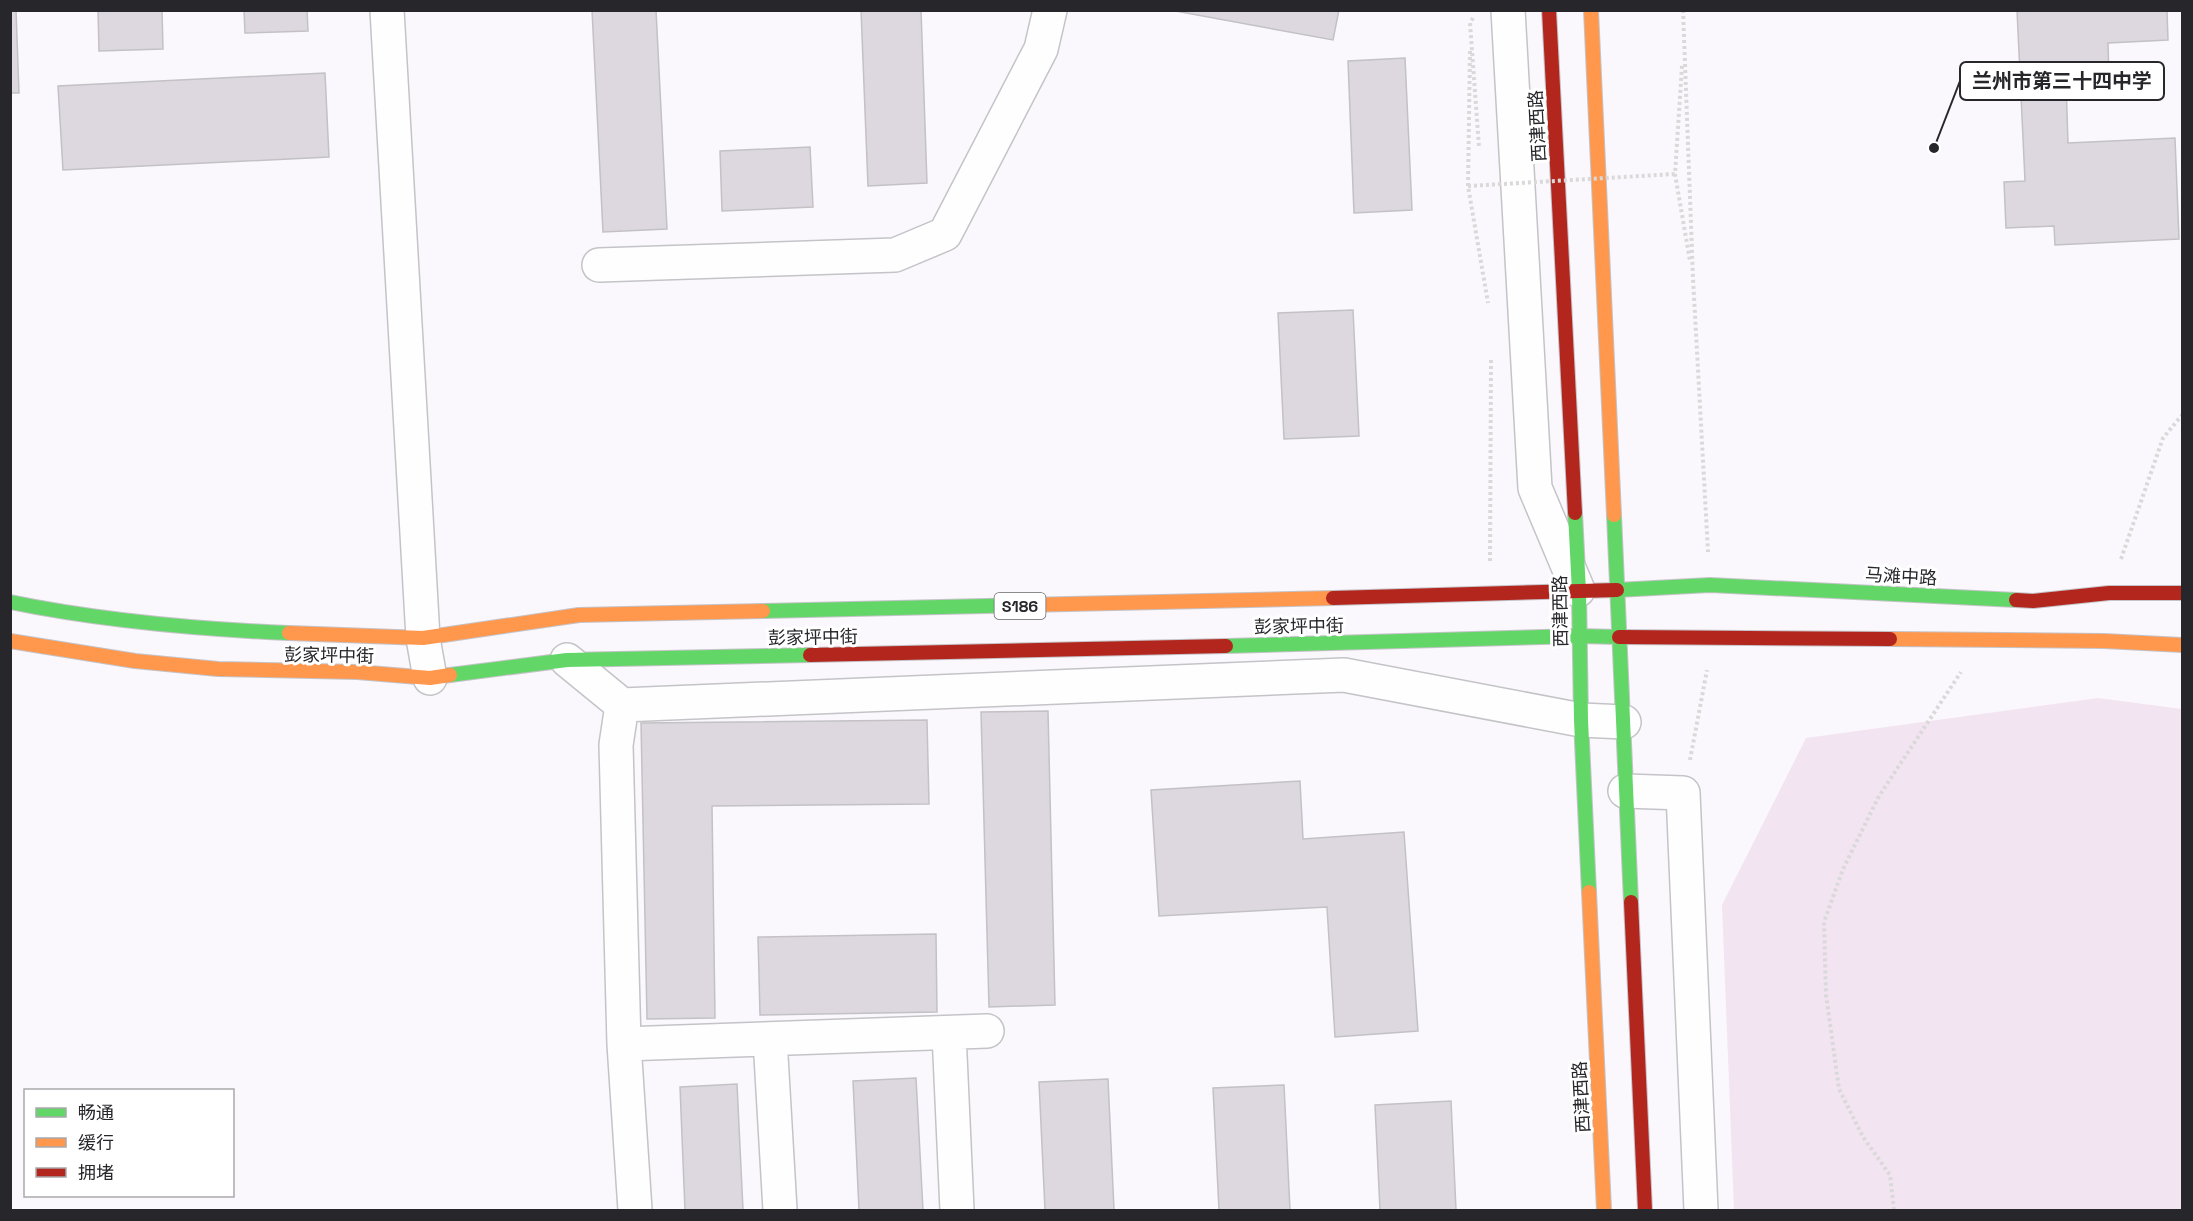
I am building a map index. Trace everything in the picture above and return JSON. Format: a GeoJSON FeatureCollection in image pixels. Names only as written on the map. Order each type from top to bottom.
{"type":"FeatureCollection","features":[{"type":"Feature","properties":{"kind":"main road","name":"西津西路"},"geometry":{"type":"LineString","coordinates":[[1548,10],[1579,592],[1581,720],[1604,1210]]}},
{"type":"Feature","properties":{"kind":"main road"},"geometry":{"type":"LineString","coordinates":[[1591,10],[1645,1210]]}},
{"type":"Feature","properties":{"kind":"main road","name":"马滩中路"},"geometry":{"type":"LineString","coordinates":[[1617,590],[1710,585],[2033,601],[2109,593],[2182,593]]}},
{"type":"Feature","properties":{"kind":"main road","name":"彭家坪中街"},"geometry":{"type":"LineString","coordinates":[[10,602],[58,612],[139,623],[221,630],[423,638],[579,615],[1490,595],[1617,590]]}},
{"type":"Feature","properties":{"kind":"main road","name":"彭家坪中街"},"geometry":{"type":"LineString","coordinates":[[10,641],[135,662],[218,669],[357,672],[430,678],[567,660],[1579,636],[1619,637]]}},
{"type":"Feature","properties":{"kind":"main road"},"geometry":{"type":"LineString","coordinates":[[1619,637],[1983,639],[2182,645]]}},
{"type":"Feature","properties":{"kind":"street"},"geometry":{"type":"LineString","coordinates":[[387,10],[423,638],[430,678]]}},
{"type":"Feature","properties":{"kind":"street"},"geometry":{"type":"LineString","coordinates":[[599,265],[895,255],[945,234],[1041,49],[1050,10]]}},
{"type":"Feature","properties":{"kind":"street"},"geometry":{"type":"LineString","coordinates":[[1508,10],[1535,488],[1579,592]]}},
{"type":"Feature","properties":{"kind":"street"},"geometry":{"type":"LineString","coordinates":[[567,660],[622,705],[1344,675],[1581,720],[1624,722]]}},
{"type":"Feature","properties":{"kind":"street"},"geometry":{"type":"LineString","coordinates":[[622,705],[616,745],[624,1044],[635,1210]]}},
{"type":"Feature","properties":{"kind":"street"},"geometry":{"type":"LineString","coordinates":[[1626,791],[1683,793],[1701,1210]]}},
{"type":"Feature","properties":{"kind":"street"},"geometry":{"type":"LineString","coordinates":[[624,1044],[987,1032]]}},
{"type":"Feature","properties":{"kind":"street"},"geometry":{"type":"LineString","coordinates":[[949,1033],[957,1210]]}},
{"type":"Feature","properties":{"kind":"street"},"geometry":{"type":"LineString","coordinates":[[770,1039],[780,1210]]}},
{"type":"Feature","properties":{"kind":"path"},"geometry":{"type":"LineString","coordinates":[[1479,10],[1470,23],[1468,186],[1490,310],[1487,262]]}},
{"type":"Feature","properties":{"kind":"path"},"geometry":{"type":"LineString","coordinates":[[1683,10],[1693,278],[1710,585]]}},
{"type":"Feature","properties":{"kind":"path"},"geometry":{"type":"LineString","coordinates":[[1470,23],[1479,154]]}},
{"type":"Feature","properties":{"kind":"path"},"geometry":{"type":"LineString","coordinates":[[1683,44],[1675,174],[1693,278]]}},
{"type":"Feature","properties":{"kind":"path"},"geometry":{"type":"LineString","coordinates":[[1468,186],[1675,174]]}},
{"type":"Feature","properties":{"kind":"path"},"geometry":{"type":"LineString","coordinates":[[1481,178],[1482,190]]}},
{"type":"Feature","properties":{"kind":"path"},"geometry":{"type":"LineString","coordinates":[[1490,595],[1491,357]]}},
{"type":"Feature","properties":{"kind":"path"},"geometry":{"type":"LineString","coordinates":[[2109,593],[2163,438],[2182,415]]}},
{"type":"Feature","properties":{"kind":"path"},"geometry":{"type":"LineString","coordinates":[[1683,793],[1714,637]]}},
{"type":"Feature","properties":{"kind":"path"},"geometry":{"type":"LineString","coordinates":[[1894,1210],[1890,1175],[1863,1137],[1839,1089],[1826,995],[1824,922],[1844,869],[1879,796],[1983,639]]}},
{"type":"Feature","properties":{"kind":"shaded area"},"geometry":{"type":"Polygon","coordinates":[[[2098,698],[2182,709],[2182,1210],[1734,1210],[1722,905],[1806,738],[2098,698]]]}},
{"type":"Feature","properties":{"kind":"building"},"geometry":{"type":"Polygon","coordinates":[[[10,10],[16,10],[19,93],[10,93],[10,10]]]}},
{"type":"Feature","properties":{"kind":"building"},"geometry":{"type":"Polygon","coordinates":[[[98,10],[162,10],[163,49],[99,51],[98,10]]]}},
{"type":"Feature","properties":{"kind":"building"},"geometry":{"type":"Polygon","coordinates":[[[244,10],[307,10],[308,31],[245,33],[244,10]]]}},
{"type":"Feature","properties":{"kind":"building"},"geometry":{"type":"Polygon","coordinates":[[[592,10],[656,10],[667,229],[603,232],[592,10]]]}},
{"type":"Feature","properties":{"kind":"building"},"geometry":{"type":"Polygon","coordinates":[[[861,10],[921,10],[927,183],[868,186],[861,10]]]}},
{"type":"Feature","properties":{"kind":"building"},"geometry":{"type":"Polygon","coordinates":[[[1170,10],[1339,10],[1333,40],[1170,10]]]}},
{"type":"Feature","properties":{"kind":"building"},"geometry":{"type":"Polygon","coordinates":[[[2017,10],[2167,10],[2168,40],[2108,43],[2109,79],[2066,81],[2068,143],[2175,138],[2179,239],[2055,245],[2054,226],[2006,228],[2004,182],[2025,181],[2017,10]]]}},
{"type":"Feature","properties":{"kind":"building"},"geometry":{"type":"Polygon","coordinates":[[[1405,58],[1412,210],[1354,213],[1348,61],[1405,58]]]}},
{"type":"Feature","properties":{"kind":"building"},"geometry":{"type":"Polygon","coordinates":[[[325,73],[329,157],[63,170],[58,86],[325,73]]]}},
{"type":"Feature","properties":{"kind":"building"},"geometry":{"type":"Polygon","coordinates":[[[810,147],[813,207],[722,211],[720,151],[810,147]]]}},
{"type":"Feature","properties":{"kind":"building"},"geometry":{"type":"Polygon","coordinates":[[[1353,310],[1359,436],[1284,439],[1278,313],[1353,310]]]}},
{"type":"Feature","properties":{"kind":"building"},"geometry":{"type":"Polygon","coordinates":[[[1048,711],[1055,1005],[989,1007],[981,712],[1048,711]]]}},
{"type":"Feature","properties":{"kind":"building"},"geometry":{"type":"Polygon","coordinates":[[[927,720],[929,804],[712,806],[715,1018],[647,1019],[641,723],[927,720]]]}},
{"type":"Feature","properties":{"kind":"building"},"geometry":{"type":"Polygon","coordinates":[[[1300,781],[1303,839],[1404,832],[1418,1031],[1335,1037],[1327,907],[1159,916],[1151,790],[1300,781]]]}},
{"type":"Feature","properties":{"kind":"building"},"geometry":{"type":"Polygon","coordinates":[[[936,934],[937,1012],[760,1015],[758,937],[936,934]]]}},
{"type":"Feature","properties":{"kind":"building"},"geometry":{"type":"Polygon","coordinates":[[[916,1078],[923,1210],[859,1210],[853,1081],[916,1078]]]}},
{"type":"Feature","properties":{"kind":"building"},"geometry":{"type":"Polygon","coordinates":[[[1108,1079],[1114,1210],[1045,1210],[1039,1082],[1108,1079]]]}},
{"type":"Feature","properties":{"kind":"building"},"geometry":{"type":"Polygon","coordinates":[[[737,1084],[743,1210],[685,1210],[680,1087],[737,1084]]]}},
{"type":"Feature","properties":{"kind":"building"},"geometry":{"type":"Polygon","coordinates":[[[1284,1085],[1290,1210],[1219,1210],[1213,1088],[1284,1085]]]}},
{"type":"Feature","properties":{"kind":"building"},"geometry":{"type":"Polygon","coordinates":[[[1451,1101],[1456,1210],[1380,1210],[1375,1105],[1451,1101]]]}},
{"type":"Feature","properties":{"kind":"traffic: fast"},"geometry":{"type":"LineString","coordinates":[[1575,513],[1589,892]]}},
{"type":"Feature","properties":{"kind":"traffic: fast"},"geometry":{"type":"LineString","coordinates":[[1614,515],[1631,902]]}},
{"type":"Feature","properties":{"kind":"traffic: fast"},"geometry":{"type":"LineString","coordinates":[[1617,590],[1710,585],[2016,600]]}},
{"type":"Feature","properties":{"kind":"traffic: fast"},"geometry":{"type":"LineString","coordinates":[[10,602],[149,623],[289,633]]}},
{"type":"Feature","properties":{"kind":"traffic: fast"},"geometry":{"type":"LineString","coordinates":[[763,611],[1024,605]]}},
{"type":"Feature","properties":{"kind":"traffic: fast"},"geometry":{"type":"LineString","coordinates":[[1226,646],[1579,636],[1619,637]]}},
{"type":"Feature","properties":{"kind":"traffic: fast"},"geometry":{"type":"LineString","coordinates":[[450,675],[567,660],[810,655]]}},
{"type":"Feature","properties":{"kind":"traffic: slow"},"geometry":{"type":"LineString","coordinates":[[1591,10],[1614,515]]}},
{"type":"Feature","properties":{"kind":"traffic: slow"},"geometry":{"type":"LineString","coordinates":[[1024,605],[1333,598]]}},
{"type":"Feature","properties":{"kind":"traffic: slow"},"geometry":{"type":"LineString","coordinates":[[289,633],[423,638],[579,615],[763,611]]}},
{"type":"Feature","properties":{"kind":"traffic: slow"},"geometry":{"type":"LineString","coordinates":[[1890,639],[2104,641],[2182,645]]}},
{"type":"Feature","properties":{"kind":"traffic: slow"},"geometry":{"type":"LineString","coordinates":[[10,641],[135,661],[218,669],[357,672],[430,678],[450,675]]}},
{"type":"Feature","properties":{"kind":"traffic: slow"},"geometry":{"type":"LineString","coordinates":[[1589,892],[1604,1210]]}},
{"type":"Feature","properties":{"kind":"traffic: jam"},"geometry":{"type":"LineString","coordinates":[[1549,10],[1575,513]]}},
{"type":"Feature","properties":{"kind":"traffic: jam"},"geometry":{"type":"LineString","coordinates":[[1333,598],[1617,590]]}},
{"type":"Feature","properties":{"kind":"traffic: jam"},"geometry":{"type":"LineString","coordinates":[[2016,600],[2033,601],[2109,593],[2182,593]]}},
{"type":"Feature","properties":{"kind":"traffic: jam"},"geometry":{"type":"LineString","coordinates":[[1619,637],[1890,639]]}},
{"type":"Feature","properties":{"kind":"traffic: jam"},"geometry":{"type":"LineString","coordinates":[[810,655],[1226,646]]}},
{"type":"Feature","properties":{"kind":"traffic: jam"},"geometry":{"type":"LineString","coordinates":[[1631,902],[1645,1210]]}},
{"type":"Feature","properties":{"kind":"place","name":"兰州市第三十四中学"},"geometry":{"type":"Point","coordinates":[1934,148]}}]}
